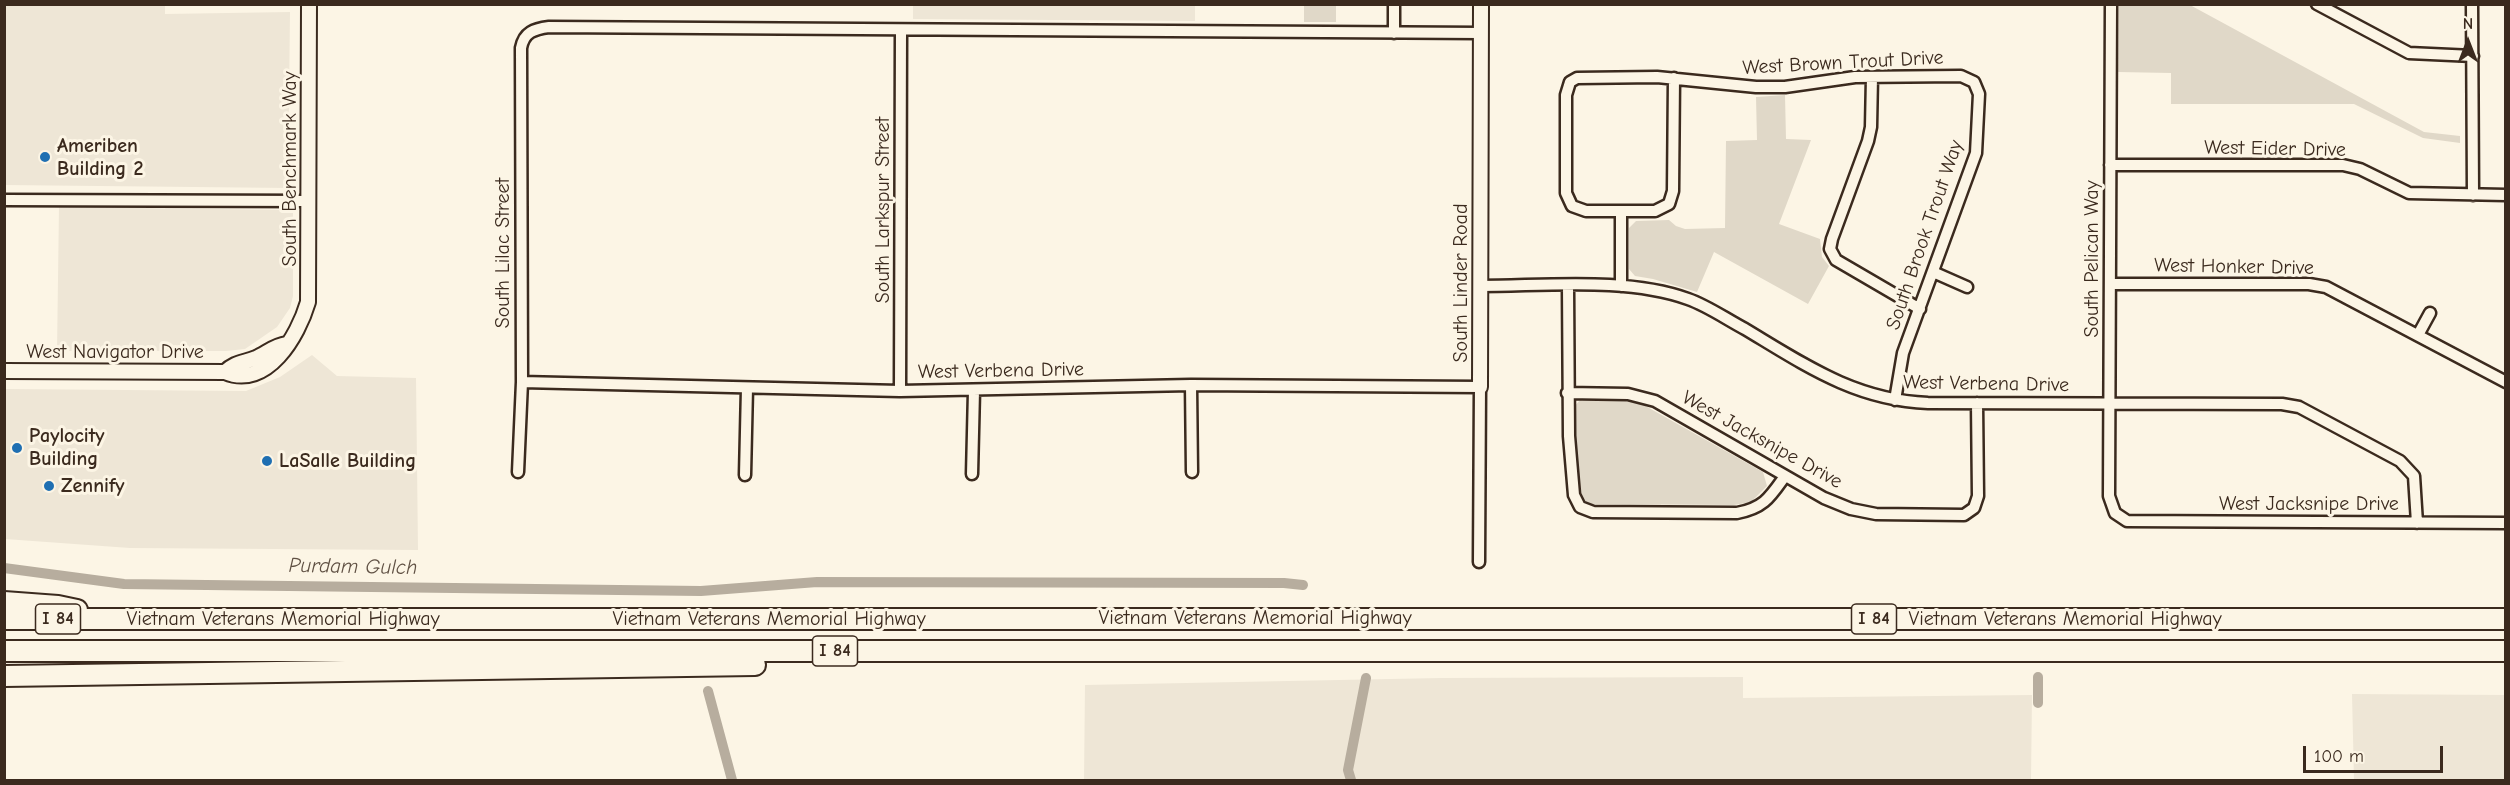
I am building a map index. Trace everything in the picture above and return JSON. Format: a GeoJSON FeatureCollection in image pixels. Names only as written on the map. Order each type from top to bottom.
{"type":"FeatureCollection","features":[{"type":"Feature","properties":{"kind":"highway"},"geometry":{"type":"LineString","coordinates":[[4,602],[58,606],[111,619]]}},
{"type":"Feature","properties":{"kind":"highway","name":"Vietnam Veterans Memorial Highway"},"geometry":{"type":"LineString","coordinates":[[4,619],[2505,619]]}},
{"type":"Feature","properties":{"kind":"highway","name":"Vietnam Veterans Memorial Highway"},"geometry":{"type":"LineString","coordinates":[[4,651],[2505,651]]}},
{"type":"Feature","properties":{"kind":"highway"},"geometry":{"type":"LineString","coordinates":[[4,676],[768,664],[878,651]]}},
{"type":"Feature","properties":{"kind":"street","name":"South Benchmark Way"},"geometry":{"type":"LineString","coordinates":[[297,331],[308,302],[309,4]]}},
{"type":"Feature","properties":{"kind":"street"},"geometry":{"type":"LineString","coordinates":[[1394,4],[1394,33]]}},
{"type":"Feature","properties":{"kind":"street","name":"South Linder Road"},"geometry":{"type":"LineString","coordinates":[[1479,562],[1481,4]]}},
{"type":"Feature","properties":{"kind":"street","name":"South Pelican Way"},"geometry":{"type":"LineString","coordinates":[[2111,4],[2109,496],[2115,513]]}},
{"type":"Feature","properties":{"kind":"street"},"geometry":{"type":"LineString","coordinates":[[2317,4],[2409,53],[2473,56]]}},
{"type":"Feature","properties":{"kind":"street"},"geometry":{"type":"LineString","coordinates":[[2472,4],[2473,195]]}},
{"type":"Feature","properties":{"kind":"street","name":"South Lilac Street"},"geometry":{"type":"LineString","coordinates":[[518,472],[522,382],[521,48],[525,35],[535,29],[549,27],[901,30]]}},
{"type":"Feature","properties":{"kind":"street"},"geometry":{"type":"LineString","coordinates":[[901,30],[1481,33]]}},
{"type":"Feature","properties":{"kind":"street","name":"South Larkspur Street"},"geometry":{"type":"LineString","coordinates":[[900,391],[901,30]]}},
{"type":"Feature","properties":{"kind":"street","name":"West Brown Trout Drive"},"geometry":{"type":"LineString","coordinates":[[1621,210],[1586,211],[1572,206],[1566,193],[1566,95],[1570,82],[1583,76],[1674,78],[1756,87],[1785,87],[1855,77],[1961,76],[1974,82]]}},
{"type":"Feature","properties":{"kind":"street"},"geometry":{"type":"LineString","coordinates":[[1872,77],[1869,141],[1830,249],[1836,260],[1920,309]]}},
{"type":"Feature","properties":{"kind":"street"},"geometry":{"type":"LineString","coordinates":[[1621,286],[1621,210],[1655,210],[1669,204],[1673,191],[1674,78]]}},
{"type":"Feature","properties":{"kind":"street","name":"South Brook Trout Way"},"geometry":{"type":"LineString","coordinates":[[1895,400],[1903,353],[1976,153],[1978,94],[1974,82]]}},
{"type":"Feature","properties":{"kind":"street","name":"West Eider Drive"},"geometry":{"type":"LineString","coordinates":[[2110,165],[2343,165],[2360,169],[2409,193],[2505,195]]}},
{"type":"Feature","properties":{"kind":"street"},"geometry":{"type":"LineString","coordinates":[[4,200],[309,201]]}},
{"type":"Feature","properties":{"kind":"street"},"geometry":{"type":"LineString","coordinates":[[1933,272],[1968,287]]}},
{"type":"Feature","properties":{"kind":"street","name":"West Honker Drive"},"geometry":{"type":"LineString","coordinates":[[2110,284],[2309,284],[2326,287],[2505,382]]}},
{"type":"Feature","properties":{"kind":"street","name":"West Verbena Drive"},"geometry":{"type":"LineString","coordinates":[[1480,286],[1621,286],[1659,290],[1691,300],[1840,384],[1895,400],[1977,403],[2282,404],[2299,407],[2400,461],[2414,476],[2417,523]]}},
{"type":"Feature","properties":{"kind":"street"},"geometry":{"type":"LineString","coordinates":[[1568,286],[1568,393],[1573,486],[1574,495],[1580,507],[1593,512],[1737,513],[1753,510],[1765,503],[1785,476]]}},
{"type":"Feature","properties":{"kind":"street"},"geometry":{"type":"LineString","coordinates":[[2418,335],[2430,314]]}},
{"type":"Feature","properties":{"kind":"street","name":"West Navigator Drive"},"geometry":{"type":"LineString","coordinates":[[4,371],[225,372],[233,364],[255,358],[275,346],[287,344],[297,331]]}},
{"type":"Feature","properties":{"kind":"street","name":"West Verbena Drive"},"geometry":{"type":"LineString","coordinates":[[522,382],[900,391],[1191,385],[1480,387]]}},
{"type":"Feature","properties":{"kind":"street"},"geometry":{"type":"LineString","coordinates":[[1191,385],[1192,472]]}},
{"type":"Feature","properties":{"kind":"street"},"geometry":{"type":"LineString","coordinates":[[745,476],[747,388]]}},
{"type":"Feature","properties":{"kind":"street"},"geometry":{"type":"LineString","coordinates":[[972,474],[974,390]]}},
{"type":"Feature","properties":{"kind":"street","name":"West Jacksnipe Drive"},"geometry":{"type":"LineString","coordinates":[[1568,393],[1628,394],[1655,401],[1824,498],[1851,510],[1876,513],[1964,515],[1974,508],[1978,496],[1977,403]]}},
{"type":"Feature","properties":{"kind":"street","name":"West Jacksnipe Drive"},"geometry":{"type":"LineString","coordinates":[[2115,513],[2127,521],[2505,523]]}},
{"type":"Feature","properties":{"kind":"shaded area"},"geometry":{"type":"Polygon","coordinates":[[[5,4],[165,5],[165,14],[290,12],[288,188],[5,185],[5,4]]]}},
{"type":"Feature","properties":{"kind":"shaded area"},"geometry":{"type":"Polygon","coordinates":[[[913,5],[1195,5],[1195,21],[913,19],[913,5]]]}},
{"type":"Feature","properties":{"kind":"shaded area"},"geometry":{"type":"Polygon","coordinates":[[[1304,5],[1336,5],[1336,22],[1304,22],[1304,5]]]}},
{"type":"Feature","properties":{"kind":"shaded area"},"geometry":{"type":"Polygon","coordinates":[[[2119,5],[2190,5],[2424,132],[2460,136],[2460,143],[2423,138],[2354,104],[2171,104],[2171,73],[2118,72],[2119,5]]]}},
{"type":"Feature","properties":{"kind":"shaded area"},"geometry":{"type":"Polygon","coordinates":[[[1785,95],[1786,139],[1811,140],[1779,224],[1820,239],[1822,257],[1829,266],[1808,304],[1714,252],[1697,292],[1635,276],[1629,269],[1629,228],[1636,221],[1669,220],[1685,229],[1725,228],[1726,141],[1757,140],[1756,97],[1785,95]]]}},
{"type":"Feature","properties":{"kind":"shaded area"},"geometry":{"type":"Polygon","coordinates":[[[59,207],[293,210],[293,296],[290,308],[277,327],[245,349],[57,351],[59,207]]]}},
{"type":"Feature","properties":{"kind":"shaded area"},"geometry":{"type":"Polygon","coordinates":[[[312,355],[337,376],[416,378],[418,550],[130,548],[5,539],[5,389],[246,391],[280,377],[312,355]]]}},
{"type":"Feature","properties":{"kind":"shaded area"},"geometry":{"type":"Polygon","coordinates":[[[1581,399],[1615,399],[1642,404],[1763,472],[1767,486],[1751,502],[1734,505],[1585,504],[1578,486],[1574,443],[1573,408],[1581,399]]]}},
{"type":"Feature","properties":{"kind":"shaded area"},"geometry":{"type":"Polygon","coordinates":[[[1743,677],[1743,698],[2032,695],[2031,780],[1084,780],[1085,685],[1441,678],[1743,677]]]}},
{"type":"Feature","properties":{"kind":"shaded area"},"geometry":{"type":"Polygon","coordinates":[[[2352,694],[2505,695],[2505,780],[2354,780],[2352,694]]]}},
{"type":"Feature","properties":{"kind":"waterway","name":"Purdam Gulch"},"geometry":{"type":"LineString","coordinates":[[4,568],[124,584],[701,591],[817,582],[1284,583],[1303,585]]}},
{"type":"Feature","properties":{"kind":"waterway"},"geometry":{"type":"LineString","coordinates":[[2038,677],[2038,703]]}},
{"type":"Feature","properties":{"kind":"waterway"},"geometry":{"type":"LineString","coordinates":[[1351,780],[1348,770],[1366,678]]}},
{"type":"Feature","properties":{"kind":"waterway","name":"Purdam Gulch"},"geometry":{"type":"LineString","coordinates":[[708,691],[732,780]]}},
{"type":"Feature","properties":{"kind":"place","name":"Ameriben Building 2"},"geometry":{"type":"Point","coordinates":[45,157]}},
{"type":"Feature","properties":{"kind":"place","name":"Paylocity Building"},"geometry":{"type":"Point","coordinates":[17,448]}},
{"type":"Feature","properties":{"kind":"place","name":"LaSalle Building"},"geometry":{"type":"Point","coordinates":[267,461]}},
{"type":"Feature","properties":{"kind":"place","name":"Zennify"},"geometry":{"type":"Point","coordinates":[49,486]}}]}
